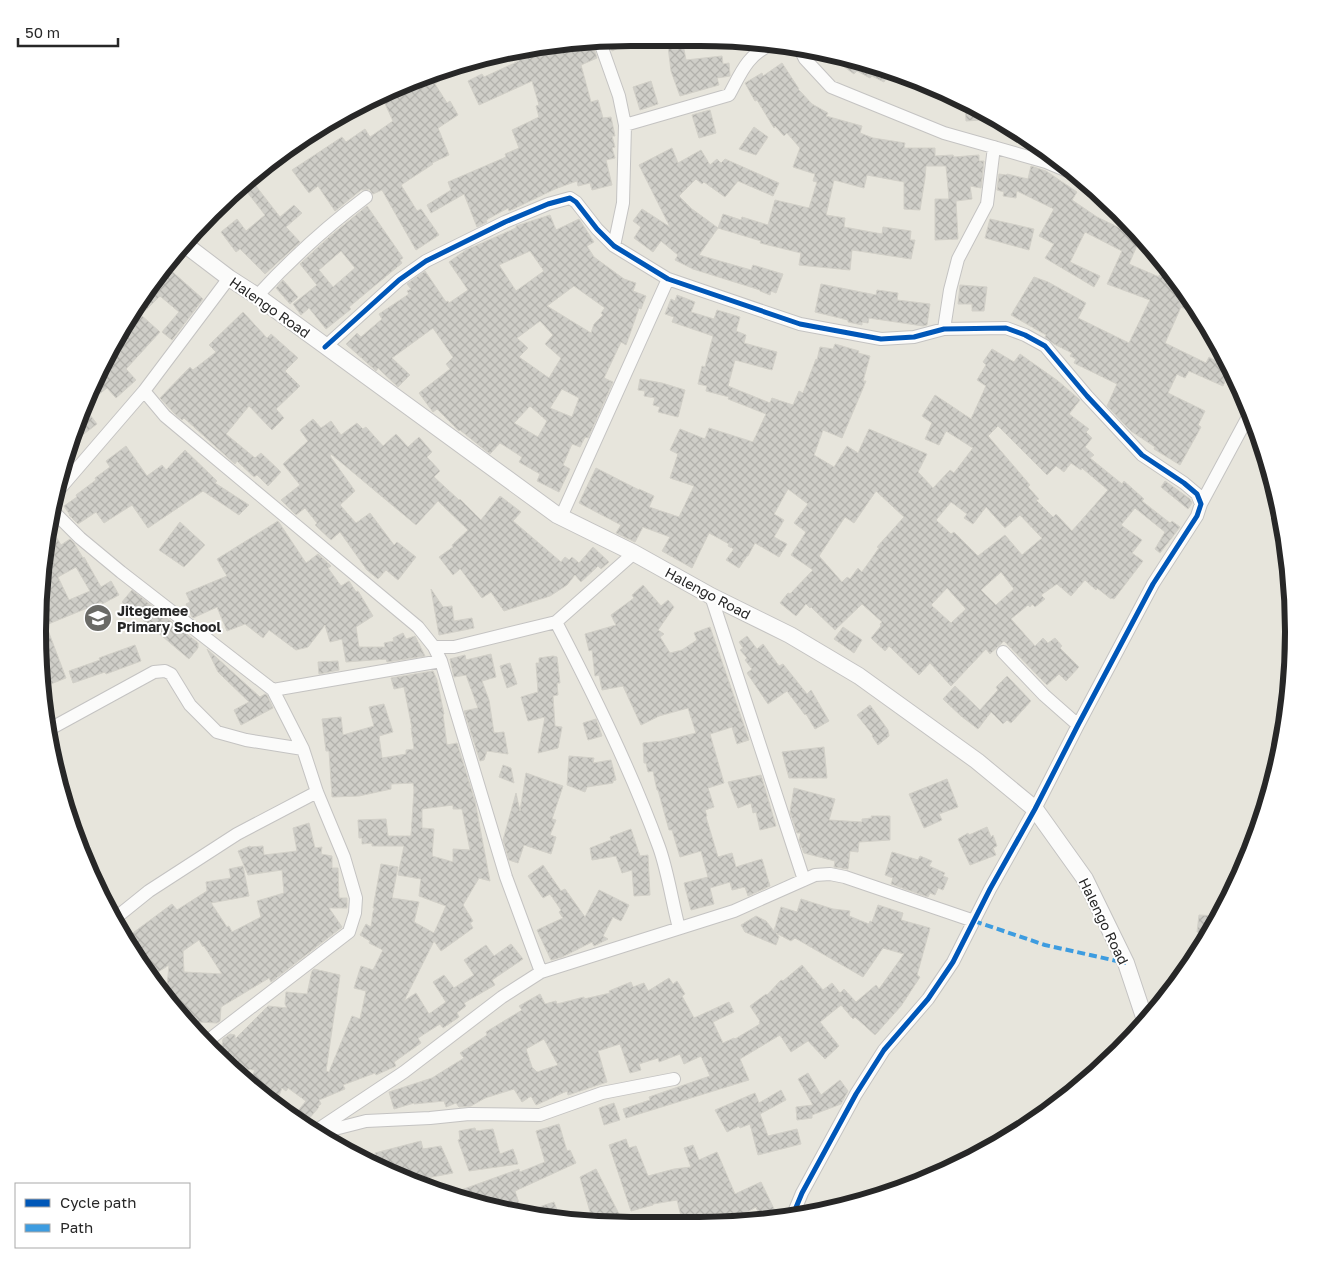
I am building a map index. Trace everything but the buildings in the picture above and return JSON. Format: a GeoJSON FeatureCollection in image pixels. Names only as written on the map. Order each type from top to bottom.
{"type":"FeatureCollection","features":[{"type":"Feature","properties":{"kind":"street"},"geometry":{"type":"LineString","coordinates":[[603,47],[619,96],[625,125],[623,203],[614,246]]}},
{"type":"Feature","properties":{"kind":"street"},"geometry":{"type":"LineString","coordinates":[[625,125],[729,95],[742,68],[751,58],[763,50]]}},
{"type":"Feature","properties":{"kind":"street"},"geometry":{"type":"LineString","coordinates":[[803,55],[831,87],[944,133],[1054,165]]}},
{"type":"Feature","properties":{"kind":"street"},"geometry":{"type":"LineString","coordinates":[[944,329],[950,290],[958,259],[987,204],[994,148]]}},
{"type":"Feature","properties":{"kind":"street"},"geometry":{"type":"LineString","coordinates":[[257,296],[280,271],[332,223],[366,197]]}},
{"type":"Feature","properties":{"kind":"street"},"geometry":{"type":"LineString","coordinates":[[325,347],[399,280],[426,261],[505,222],[548,204],[570,198],[576,202],[597,229],[614,246],[668,279],[800,324],[881,339],[914,337],[944,329],[1006,328],[1025,335],[1044,346],[1142,455],[1198,494],[1201,504]]}},
{"type":"Feature","properties":{"kind":"street","name":"Halengo Road"},"geometry":{"type":"LineString","coordinates":[[189,248],[561,517],[790,635],[859,676],[976,761],[1034,809],[1085,879],[1126,963],[1143,1014]]}},
{"type":"Feature","properties":{"kind":"street"},"geometry":{"type":"LineString","coordinates":[[65,482],[144,392],[229,278]]}},
{"type":"Feature","properties":{"kind":"street"},"geometry":{"type":"LineString","coordinates":[[561,517],[668,279]]}},
{"type":"Feature","properties":{"kind":"street"},"geometry":{"type":"LineString","coordinates":[[144,392],[165,416],[418,627],[434,647],[441,661],[506,877],[540,972]]}},
{"type":"Feature","properties":{"kind":"street"},"geometry":{"type":"LineString","coordinates":[[796,1209],[806,1185],[856,1094],[884,1050],[928,999],[953,962],[1153,584],[1196,516],[1245,422]]}},
{"type":"Feature","properties":{"kind":"street"},"geometry":{"type":"LineString","coordinates":[[57,515],[80,538],[121,572],[273,690],[303,748],[317,792],[344,857],[356,898],[355,914],[349,932],[211,1038]]}},
{"type":"Feature","properties":{"kind":"street"},"geometry":{"type":"LineString","coordinates":[[434,647],[454,647],[556,622],[634,553]]}},
{"type":"Feature","properties":{"kind":"street"},"geometry":{"type":"LineString","coordinates":[[712,596],[804,880]]}},
{"type":"Feature","properties":{"kind":"street"},"geometry":{"type":"LineString","coordinates":[[556,622],[587,682],[631,778],[660,849],[679,928]]}},
{"type":"Feature","properties":{"kind":"street"},"geometry":{"type":"LineString","coordinates":[[1002,652],[1044,695],[1078,725]]}},
{"type":"Feature","properties":{"kind":"street"},"geometry":{"type":"LineString","coordinates":[[273,690],[441,661]]}},
{"type":"Feature","properties":{"kind":"street"},"geometry":{"type":"LineString","coordinates":[[54,727],[154,672],[165,671],[171,674],[190,705],[217,732],[246,740],[303,748]]}},
{"type":"Feature","properties":{"kind":"street"},"geometry":{"type":"LineString","coordinates":[[120,914],[149,891],[237,834],[317,792]]}},
{"type":"Feature","properties":{"kind":"street"},"geometry":{"type":"LineString","coordinates":[[322,1128],[404,1072],[502,998],[540,972],[734,911],[804,880],[823,874],[845,877],[974,921]]}},
{"type":"Feature","properties":{"kind":"street"},"geometry":{"type":"LineString","coordinates":[[326,1130],[366,1121],[469,1114],[540,1114],[602,1093],[674,1079]]}},
{"type":"Feature","properties":{"kind":"marked path"},"geometry":{"type":"LineString","coordinates":[[974,921],[1045,945],[1126,963]]}},
{"type":"Feature","properties":{"kind":"cycle path"},"geometry":{"type":"LineString","coordinates":[[325,347],[399,280],[426,261],[505,222],[548,204],[570,198],[576,202],[597,229],[614,246],[668,279],[800,324],[881,339],[914,337],[944,329],[1006,328],[1025,335],[1045,346],[1087,396],[1142,455],[1197,494],[1201,504],[1197,516],[1153,584],[953,962],[928,999],[884,1050],[856,1094],[802,1193],[795,1209]]}},
{"type":"Feature","properties":{"kind":"place","name":"Jitegemee Primary School"},"geometry":{"type":"Point","coordinates":[98,618]}}]}
